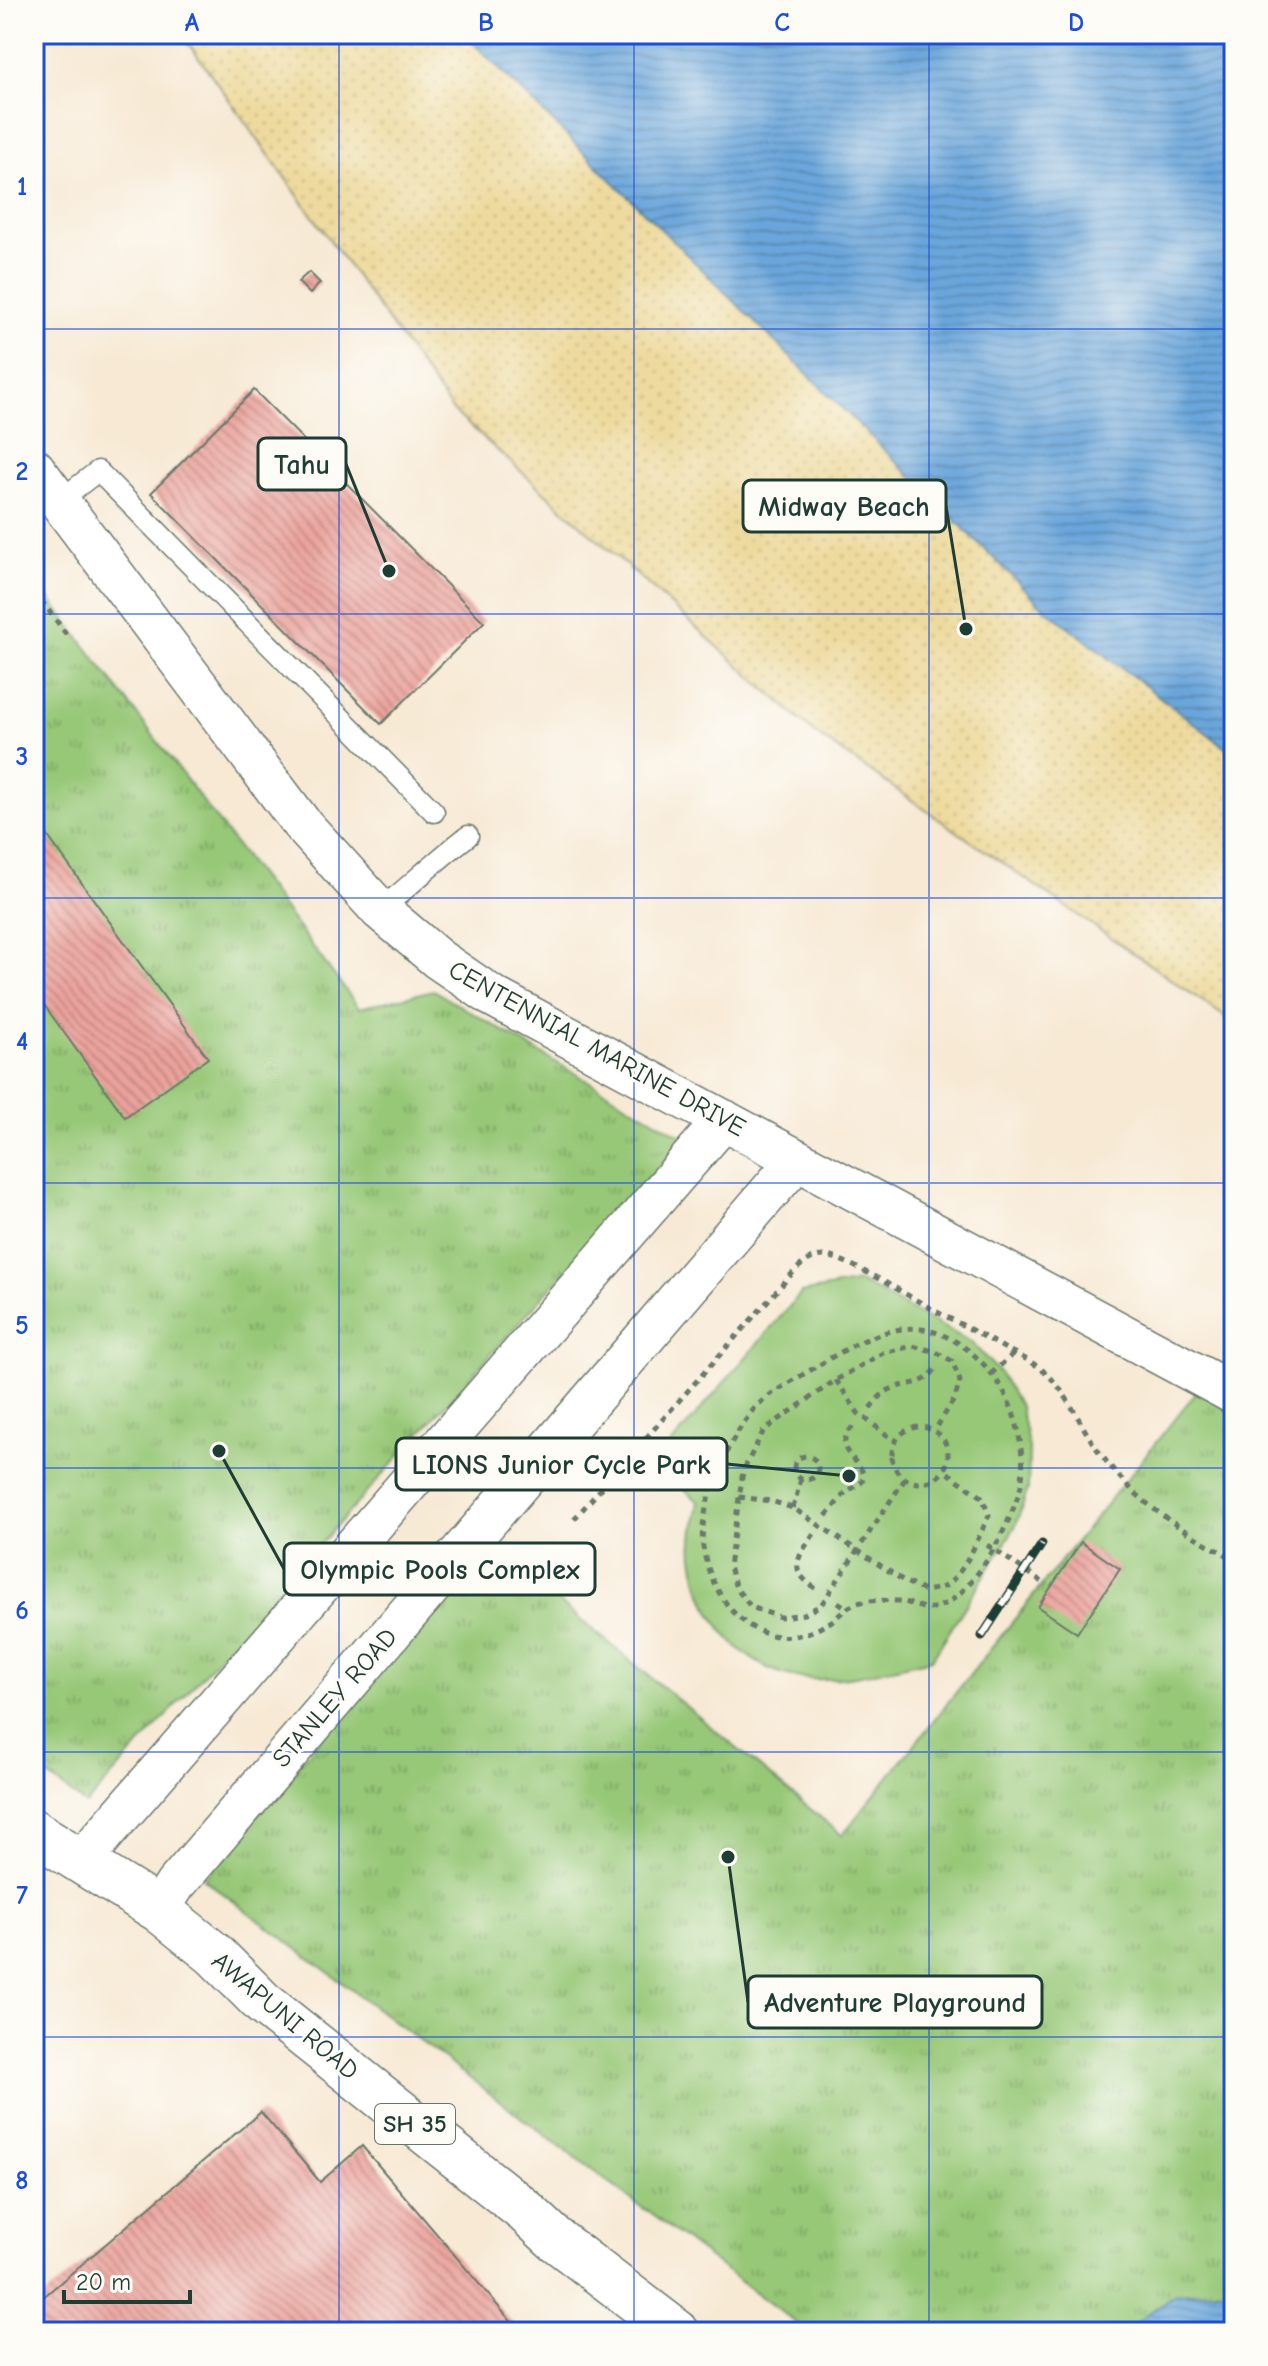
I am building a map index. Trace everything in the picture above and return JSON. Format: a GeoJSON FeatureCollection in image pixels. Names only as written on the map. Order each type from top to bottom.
{"type":"FeatureCollection","features":[{"type":"Feature","properties":{"kind":"highway","name":"AWAPUNI ROAD"},"geometry":{"type":"LineString","coordinates":[[34,1832],[159,1910],[214,1954],[263,2003],[525,2211],[555,2239],[677,2332]]}},
{"type":"Feature","properties":{"kind":"street","name":"CENTENNIAL MARINE DRIVE"},"geometry":{"type":"LineString","coordinates":[[34,468],[301,823],[380,910],[438,959],[492,996],[1234,1394]]}},
{"type":"Feature","properties":{"kind":"street"},"geometry":{"type":"LineString","coordinates":[[81,1861],[724,1120]]}},
{"type":"Feature","properties":{"kind":"street","name":"STANLEY ROAD"},"geometry":{"type":"LineString","coordinates":[[159,1910],[175,1885],[797,1160]]}},
{"type":"Feature","properties":{"kind":"lane"},"geometry":{"type":"LineString","coordinates":[[59,501],[98,471],[434,812]]}},
{"type":"Feature","properties":{"kind":"lane"},"geometry":{"type":"LineString","coordinates":[[380,910],[468,836]]}},
{"type":"Feature","properties":{"kind":"path"},"geometry":{"type":"LineString","coordinates":[[34,591],[67,635]]}},
{"type":"Feature","properties":{"kind":"path"},"geometry":{"type":"LineString","coordinates":[[574,1519],[789,1277],[805,1261],[827,1256],[861,1270],[1014,1353],[1049,1376],[1106,1461],[1150,1508],[1234,1559]]}},
{"type":"Feature","properties":{"kind":"path"},"geometry":{"type":"LineString","coordinates":[[904,1328],[938,1331],[967,1348],[991,1374],[1015,1417],[1023,1460],[1022,1483],[1012,1512],[965,1588],[953,1599],[936,1607],[920,1608],[900,1601],[860,1602],[821,1627],[799,1635],[785,1636],[768,1635],[750,1627],[725,1603],[703,1547],[703,1527],[712,1482],[724,1455],[756,1407],[840,1352],[879,1334],[904,1328]]}},
{"type":"Feature","properties":{"kind":"path"},"geometry":{"type":"LineString","coordinates":[[948,1347],[952,1340]]}},
{"type":"Feature","properties":{"kind":"path"},"geometry":{"type":"LineString","coordinates":[[905,1479],[821,1605],[804,1614],[780,1617],[751,1607],[736,1588],[729,1567],[743,1471],[764,1430],[836,1380],[883,1353],[912,1346],[934,1351],[952,1361],[960,1381],[955,1398],[935,1430]]}},
{"type":"Feature","properties":{"kind":"path"},"geometry":{"type":"LineString","coordinates":[[991,1374],[1014,1353]]}},
{"type":"Feature","properties":{"kind":"path"},"geometry":{"type":"LineString","coordinates":[[870,1408],[885,1392],[929,1378],[938,1365]]}},
{"type":"Feature","properties":{"kind":"path"},"geometry":{"type":"LineString","coordinates":[[836,1380],[858,1413],[895,1441]]}},
{"type":"Feature","properties":{"kind":"path"},"geometry":{"type":"LineString","coordinates":[[826,1516],[845,1493],[862,1482],[864,1474],[843,1444],[855,1424]]}},
{"type":"Feature","properties":{"kind":"path"},"geometry":{"type":"LineString","coordinates":[[926,1427],[935,1430],[946,1445],[948,1454],[944,1470],[927,1483],[905,1479],[892,1460],[895,1441],[907,1429],[926,1427]]}},
{"type":"Feature","properties":{"kind":"path"},"geometry":{"type":"LineString","coordinates":[[645,1439],[677,1469],[712,1482]]}},
{"type":"Feature","properties":{"kind":"path"},"geometry":{"type":"LineString","coordinates":[[804,1456],[812,1457],[819,1467],[817,1474],[808,1480],[801,1479],[795,1473],[795,1464],[804,1456]]}},
{"type":"Feature","properties":{"kind":"path"},"geometry":{"type":"LineString","coordinates":[[739,1497],[771,1501],[793,1508],[924,1591],[946,1586],[961,1569],[989,1515],[982,1497],[944,1470]]}},
{"type":"Feature","properties":{"kind":"path"},"geometry":{"type":"LineString","coordinates":[[793,1508],[801,1479]]}},
{"type":"Feature","properties":{"kind":"path"},"geometry":{"type":"LineString","coordinates":[[814,1534],[796,1567],[800,1575],[818,1590]]}},
{"type":"Feature","properties":{"kind":"path"},"geometry":{"type":"LineString","coordinates":[[990,1546],[1047,1585]]}},
{"type":"Feature","properties":{"kind":"path"},"geometry":{"type":"LineString","coordinates":[[838,1602],[847,1608]]}},
{"type":"Feature","properties":{"kind":"green space"},"geometry":{"type":"Polygon","coordinates":[[[34,578],[359,1008],[433,990],[685,1138],[86,1805],[34,1765],[34,578]]]}},
{"type":"Feature","properties":{"kind":"green space"},"geometry":{"type":"Polygon","coordinates":[[[859,1282],[971,1342],[999,1372],[1020,1407],[1029,1448],[1028,1489],[1015,1527],[932,1659],[857,1676],[811,1679],[766,1667],[747,1655],[717,1622],[706,1602],[693,1557],[699,1502],[655,1463],[801,1293],[859,1282]]]}},
{"type":"Feature","properties":{"kind":"green space"},"geometry":{"type":"Polygon","coordinates":[[[1201,1386],[1234,1405],[1234,2332],[808,2332],[204,1879],[485,1541],[842,1835],[1201,1386]]]}},
{"type":"Feature","properties":{"kind":"sand"},"geometry":{"type":"Polygon","coordinates":[[[177,34],[619,34],[1234,523],[1234,1023],[816,734],[452,410],[192,48],[177,34]]]}},
{"type":"Feature","properties":{"kind":"water"},"geometry":{"type":"Polygon","coordinates":[[[464,34],[1234,34],[1234,754],[1044,608],[464,34]]]}},
{"type":"Feature","properties":{"kind":"water"},"geometry":{"type":"Polygon","coordinates":[[[1234,2288],[1234,2332],[1124,2332],[1173,2295],[1234,2288]]]}},
{"type":"Feature","properties":{"kind":"building"},"geometry":{"type":"Polygon","coordinates":[[[309,272],[320,283],[310,294],[298,282],[309,272]]]}},
{"type":"Feature","properties":{"kind":"building"},"geometry":{"type":"Polygon","coordinates":[[[254,390],[484,622],[381,724],[151,493],[254,390]]]}},
{"type":"Feature","properties":{"kind":"building"},"geometry":{"type":"Polygon","coordinates":[[[34,817],[208,1058],[125,1117],[34,991],[34,817]]]}},
{"type":"Feature","properties":{"kind":"building"},"geometry":{"type":"Polygon","coordinates":[[[1081,1542],[1120,1569],[1077,1633],[1038,1607],[1081,1542]]]}},
{"type":"Feature","properties":{"kind":"building"},"geometry":{"type":"Polygon","coordinates":[[[261,2112],[320,2182],[362,2146],[520,2332],[34,2332],[34,2305],[261,2112]]]}},
{"type":"Feature","properties":{"kind":"railway"},"geometry":{"type":"LineString","coordinates":[[982,1636],[1042,1544]]}},
{"type":"Feature","properties":{"kind":"place","name":"Tahu"},"geometry":{"type":"Point","coordinates":[389,571]}},
{"type":"Feature","properties":{"kind":"place","name":"Midway Beach"},"geometry":{"type":"Point","coordinates":[966,629]}},
{"type":"Feature","properties":{"kind":"place","name":"Olympic Pools Complex"},"geometry":{"type":"Point","coordinates":[219,1451]}},
{"type":"Feature","properties":{"kind":"place","name":"LIONS Junior Cycle Park"},"geometry":{"type":"Point","coordinates":[849,1476]}},
{"type":"Feature","properties":{"kind":"place","name":"Adventure Playground"},"geometry":{"type":"Point","coordinates":[728,1857]}}]}
